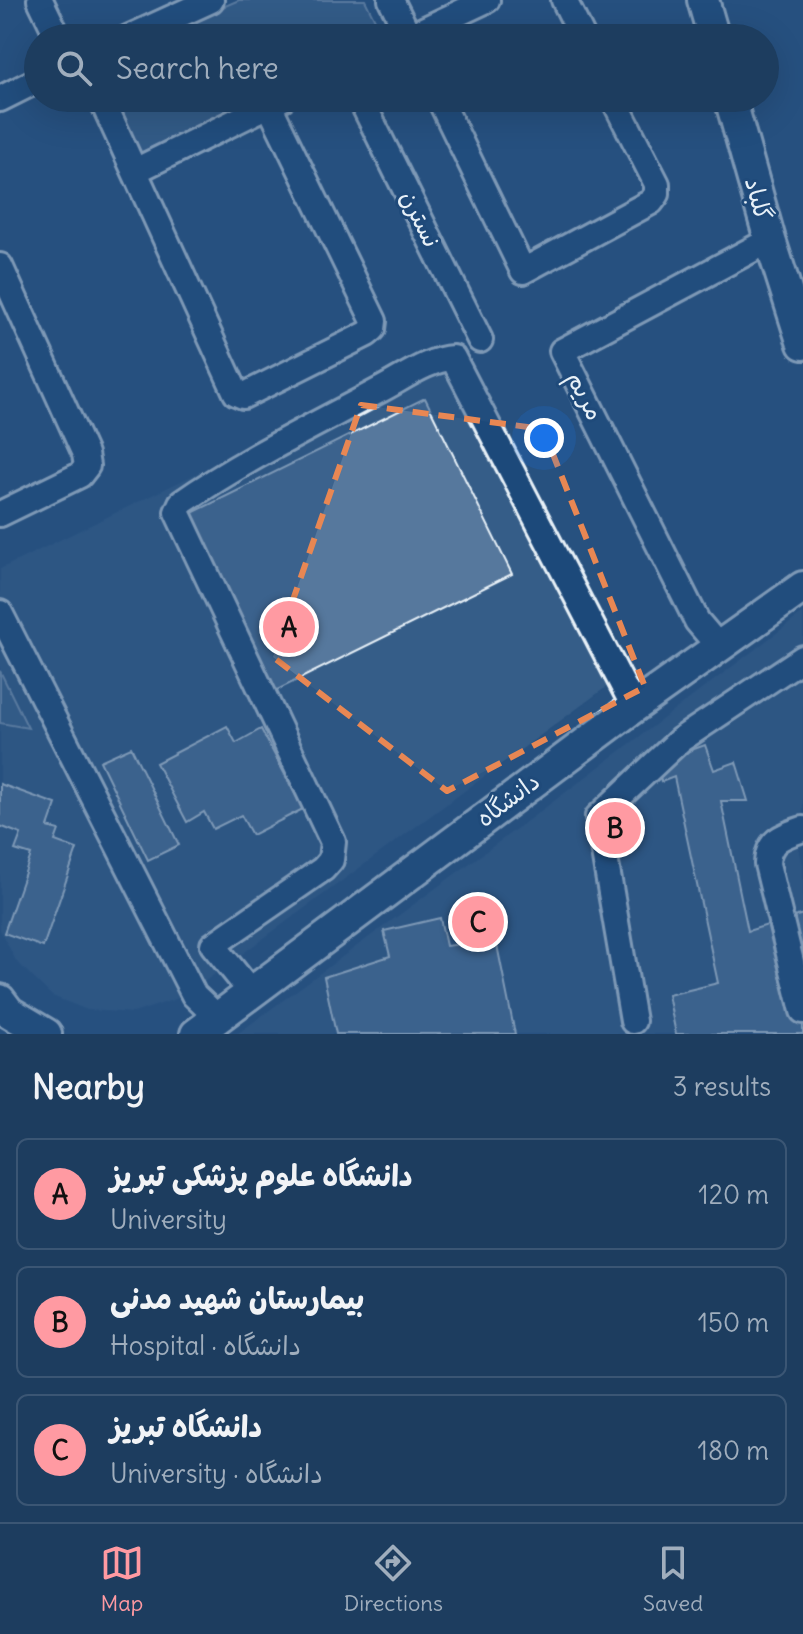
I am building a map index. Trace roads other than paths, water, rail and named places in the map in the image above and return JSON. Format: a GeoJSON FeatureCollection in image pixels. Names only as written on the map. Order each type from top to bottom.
{"type":"FeatureCollection","features":[{"type":"Feature","properties":{"kind":"main road"},"geometry":{"type":"LineString","coordinates":[[703,0],[710,24]]}},
{"type":"Feature","properties":{"kind":"main road","name":"گلباد"},"geometry":{"type":"LineString","coordinates":[[734,112],[803,344]]}},
{"type":"Feature","properties":{"kind":"main road","name":"دانشگاه"},"geometry":{"type":"LineString","coordinates":[[173,1034],[206,1026],[634,707],[803,587]]}},
{"type":"Feature","properties":{"kind":"main road"},"geometry":{"type":"LineString","coordinates":[[3,1018],[46,1034]]}},
{"type":"Feature","properties":{"kind":"street"},"geometry":{"type":"LineString","coordinates":[[40,0],[52,24]]}},
{"type":"Feature","properties":{"kind":"street"},"geometry":{"type":"LineString","coordinates":[[159,24],[211,0]]}},
{"type":"Feature","properties":{"kind":"street"},"geometry":{"type":"LineString","coordinates":[[391,0],[402,24]]}},
{"type":"Feature","properties":{"kind":"street"},"geometry":{"type":"LineString","coordinates":[[436,24],[487,0]]}},
{"type":"Feature","properties":{"kind":"street"},"geometry":{"type":"LineString","coordinates":[[564,0],[576,24]]}},
{"type":"Feature","properties":{"kind":"street"},"geometry":{"type":"LineString","coordinates":[[0,99],[24,87]]}},
{"type":"Feature","properties":{"kind":"street"},"geometry":{"type":"LineString","coordinates":[[108,112],[236,393],[243,396],[373,329],[374,321],[281,112]]}},
{"type":"Feature","properties":{"kind":"street"},"geometry":{"type":"LineString","coordinates":[[135,171],[254,112]]}},
{"type":"Feature","properties":{"kind":"street","name":"نسترن"},"geometry":{"type":"LineString","coordinates":[[367,112],[480,340]]}},
{"type":"Feature","properties":{"kind":"street"},"geometry":{"type":"LineString","coordinates":[[446,112],[523,271],[651,202],[657,194],[657,184],[620,112]]}},
{"type":"Feature","properties":{"kind":"street","name":"مریم"},"geometry":{"type":"LineString","coordinates":[[719,647],[697,621],[562,351],[770,240]]}},
{"type":"Feature","properties":{"kind":"street"},"geometry":{"type":"LineString","coordinates":[[0,266],[85,454],[87,466],[80,475],[0,514]]}},
{"type":"Feature","properties":{"kind":"street"},"geometry":{"type":"LineString","coordinates":[[251,992],[213,945],[323,869],[331,860],[333,842],[177,512],[181,503],[288,440],[420,370],[453,358],[634,707]]}},
{"type":"Feature","properties":{"kind":"street"},"geometry":{"type":"LineString","coordinates":[[0,613],[194,995],[206,1026]]}},
{"type":"Feature","properties":{"kind":"street"},"geometry":{"type":"LineString","coordinates":[[633,1021],[598,817],[680,740],[746,699],[803,658]]}},
{"type":"Feature","properties":{"kind":"street"},"geometry":{"type":"LineString","coordinates":[[803,829],[780,836],[772,842],[767,852],[767,864],[803,1011]]}},
{"type":"Feature","properties":{"kind":"place","name":"دانشگاه علوم پزشکی تبریز"},"geometry":{"type":"Point","coordinates":[289,627]}},
{"type":"Feature","properties":{"kind":"place","name":"بیمارستان شهید مدنی"},"geometry":{"type":"Point","coordinates":[615,828]}},
{"type":"Feature","properties":{"kind":"place","name":"دانشگاه تبریز"},"geometry":{"type":"Point","coordinates":[478,922]}}]}
